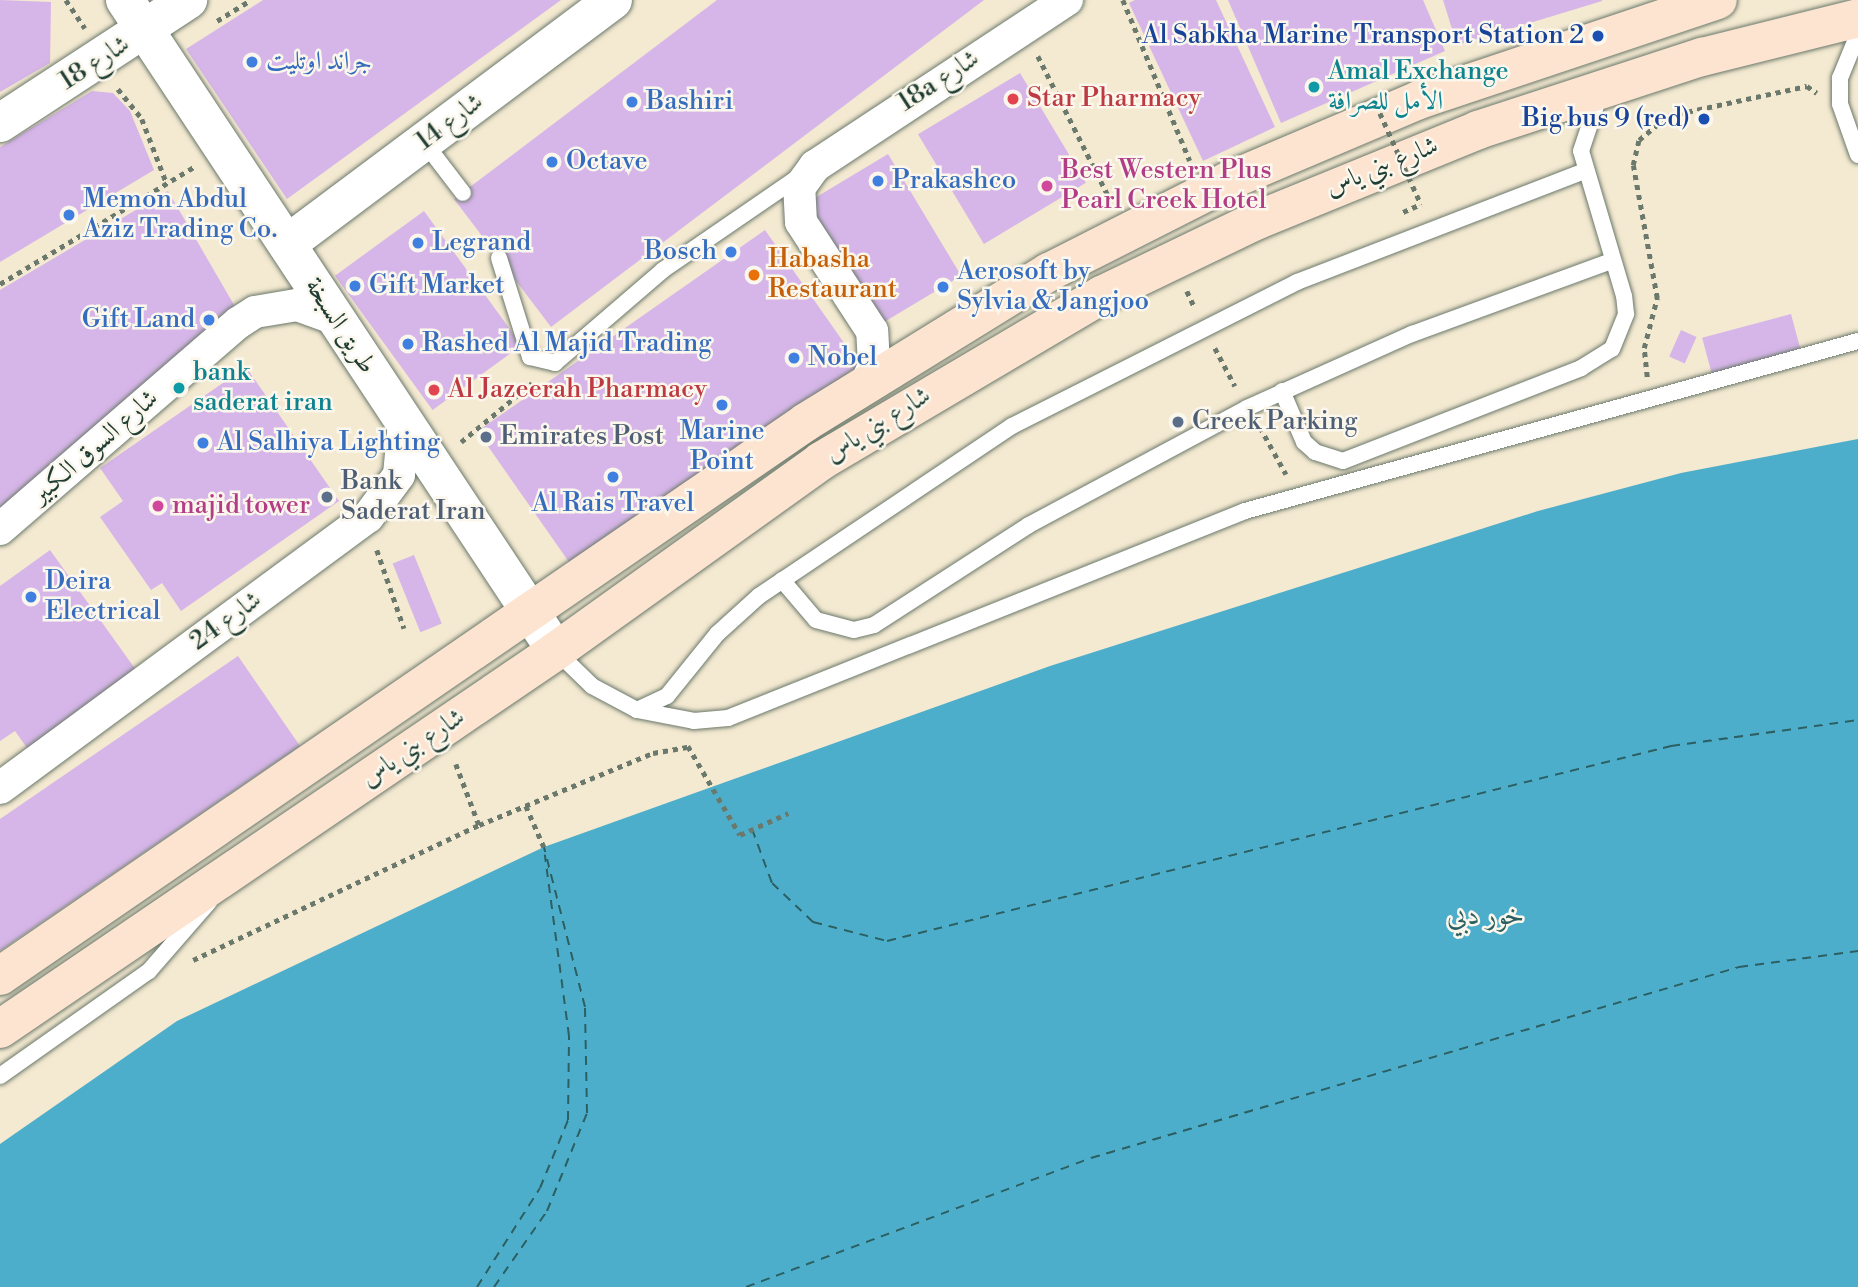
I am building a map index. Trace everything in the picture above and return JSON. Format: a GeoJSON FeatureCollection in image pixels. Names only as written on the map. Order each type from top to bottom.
{"type":"FeatureCollection","features":[{"type":"Feature","properties":{"kind":"main road","name":"شارع بني ياس"},"geometry":{"type":"LineString","coordinates":[[0,976],[867,381],[1049,272],[1251,171],[1469,81],[1718,0]]}},
{"type":"Feature","properties":{"kind":"main road","name":"شارع بني ياس"},"geometry":{"type":"LineString","coordinates":[[0,1029],[556,651],[890,416],[1172,260],[1356,177],[1614,83],[1858,18]]}},
{"type":"Feature","properties":{"kind":"street","name":"شارع 18"},"geometry":{"type":"LineString","coordinates":[[0,123],[99,76],[136,15],[188,0]]}},
{"type":"Feature","properties":{"kind":"street","name":"شارع 14"},"geometry":{"type":"LineString","coordinates":[[287,244],[613,0]]}},
{"type":"Feature","properties":{"kind":"street","name":"18a شارع"},"geometry":{"type":"LineString","coordinates":[[814,166],[1023,26],[1067,0]]}},
{"type":"Feature","properties":{"kind":"street","name":"طريق السبخة"},"geometry":{"type":"LineString","coordinates":[[136,15],[556,651]]}},
{"type":"Feature","properties":{"kind":"street"},"geometry":{"type":"LineString","coordinates":[[99,76],[156,75],[193,101]]}},
{"type":"Feature","properties":{"kind":"street"},"geometry":{"type":"LineString","coordinates":[[814,166],[799,188],[797,211],[872,331],[874,365],[867,381]]}},
{"type":"Feature","properties":{"kind":"street","name":"شارع السوق الكبير"},"geometry":{"type":"LineString","coordinates":[[0,529],[238,323],[286,306],[336,319]]}},
{"type":"Feature","properties":{"kind":"street","name":"شارع 24"},"geometry":{"type":"LineString","coordinates":[[0,788],[368,517],[399,475],[404,422]]}},
{"type":"Feature","properties":{"kind":"lane"},"geometry":{"type":"LineString","coordinates":[[1858,34],[1840,78],[1840,104],[1858,150]]}},
{"type":"Feature","properties":{"kind":"lane"},"geometry":{"type":"LineString","coordinates":[[1282,391],[1315,453],[1358,458],[1598,361],[1612,349],[1626,314],[1585,171],[1582,132],[1599,96],[1614,83]]}},
{"type":"Feature","properties":{"kind":"lane"},"geometry":{"type":"LineString","coordinates":[[424,142],[463,193]]}},
{"type":"Feature","properties":{"kind":"lane"},"geometry":{"type":"LineString","coordinates":[[499,258],[530,357],[546,364],[563,358],[663,270],[814,166]]}},
{"type":"Feature","properties":{"kind":"lane"},"geometry":{"type":"LineString","coordinates":[[637,710],[667,696],[723,628],[782,580],[950,463],[1204,327],[1392,242],[1585,171]]}},
{"type":"Feature","properties":{"kind":"lane"},"geometry":{"type":"LineString","coordinates":[[782,580],[816,620],[854,630],[874,625],[1029,525],[1247,408],[1478,308],[1612,261]]}},
{"type":"Feature","properties":{"kind":"lane"},"geometry":{"type":"LineString","coordinates":[[556,651],[592,686],[637,710],[694,721],[761,707],[1168,539],[1297,497],[1652,395],[1858,341]]}},
{"type":"Feature","properties":{"kind":"lane"},"geometry":{"type":"LineString","coordinates":[[0,1076],[149,971],[226,876]]}},
{"type":"Feature","properties":{"kind":"path"},"geometry":{"type":"LineString","coordinates":[[1123,0],[1192,166]]}},
{"type":"Feature","properties":{"kind":"path"},"geometry":{"type":"LineString","coordinates":[[1023,26],[1117,213]]}},
{"type":"Feature","properties":{"kind":"path"},"geometry":{"type":"LineString","coordinates":[[99,76],[142,119],[167,184]]}},
{"type":"Feature","properties":{"kind":"path"},"geometry":{"type":"LineString","coordinates":[[1652,395],[1644,348],[1657,298],[1633,165],[1639,140],[1668,116],[1807,86],[1823,97]]}},
{"type":"Feature","properties":{"kind":"path"},"geometry":{"type":"LineString","coordinates":[[1376,104],[1421,204]]}},
{"type":"Feature","properties":{"kind":"path"},"geometry":{"type":"LineString","coordinates":[[0,284],[225,149]]}},
{"type":"Feature","properties":{"kind":"path"},"geometry":{"type":"LineString","coordinates":[[1172,260],[1204,327],[1297,497]]}},
{"type":"Feature","properties":{"kind":"path"},"geometry":{"type":"LineString","coordinates":[[453,448],[563,358]]}},
{"type":"Feature","properties":{"kind":"path"},"geometry":{"type":"LineString","coordinates":[[384,572],[404,628]]}},
{"type":"Feature","properties":{"kind":"path"},"geometry":{"type":"LineString","coordinates":[[694,721],[688,747],[740,835],[788,813]]}},
{"type":"Feature","properties":{"kind":"path"},"geometry":{"type":"LineString","coordinates":[[179,967],[479,825],[653,753],[688,747]]}},
{"type":"Feature","properties":{"kind":"path"},"geometry":{"type":"LineString","coordinates":[[456,764],[479,825]]}},
{"type":"Feature","properties":{"kind":"path"},"geometry":{"type":"LineString","coordinates":[[526,807],[544,847]]}},
{"type":"Feature","properties":{"kind":"water","name":"خور دبي"},"geometry":{"type":"Polygon","coordinates":[[[1858,439],[1858,1287],[0,1287],[0,1144],[177,1021],[544,847],[1050,666],[1538,511],[1681,473],[1858,439]]]}},
{"type":"Feature","properties":{"kind":"building"},"geometry":{"type":"Polygon","coordinates":[[[0,0],[51,2],[50,63],[0,92],[0,0]]]}},
{"type":"Feature","properties":{"kind":"building"},"geometry":{"type":"Polygon","coordinates":[[[263,0],[561,0],[287,199],[186,49],[263,0]]]}},
{"type":"Feature","properties":{"kind":"building"},"geometry":{"type":"Polygon","coordinates":[[[717,0],[984,0],[551,327],[454,199],[717,0]]]}},
{"type":"Feature","properties":{"kind":"building"},"geometry":{"type":"Polygon","coordinates":[[[1135,0],[1216,0],[1275,127],[1203,161],[1129,3],[1135,0]]]}},
{"type":"Feature","properties":{"kind":"building","name":"Amal Exchange الأمل للصرافة"},"geometry":{"type":"Polygon","coordinates":[[[1228,0],[1423,0],[1445,51],[1281,123],[1228,0]]]}},
{"type":"Feature","properties":{"kind":"building"},"geometry":{"type":"Polygon","coordinates":[[[1443,0],[1602,0],[1602,1],[1457,45],[1443,0]]]}},
{"type":"Feature","properties":{"kind":"building"},"geometry":{"type":"Polygon","coordinates":[[[1020,73],[1086,183],[984,244],[918,134],[1020,73]]]}},
{"type":"Feature","properties":{"kind":"building"},"geometry":{"type":"Polygon","coordinates":[[[92,91],[113,93],[130,111],[154,170],[0,262],[0,147],[92,91]]]}},
{"type":"Feature","properties":{"kind":"building"},"geometry":{"type":"Polygon","coordinates":[[[888,154],[961,276],[876,327],[803,205],[888,154]]]}},
{"type":"Feature","properties":{"kind":"building"},"geometry":{"type":"Polygon","coordinates":[[[168,191],[241,317],[0,514],[0,290],[168,191]]]}},
{"type":"Feature","properties":{"kind":"building"},"geometry":{"type":"Polygon","coordinates":[[[424,211],[522,345],[433,410],[335,276],[424,211]]]}},
{"type":"Feature","properties":{"kind":"building"},"geometry":{"type":"Polygon","coordinates":[[[765,230],[860,365],[572,566],[477,431],[765,230]]]}},
{"type":"Feature","properties":{"kind":"building"},"geometry":{"type":"Polygon","coordinates":[[[1791,314],[1801,352],[1712,375],[1702,338],[1791,314]]]}},
{"type":"Feature","properties":{"kind":"building"},"geometry":{"type":"Polygon","coordinates":[[[1681,330],[1697,337],[1685,363],[1669,356],[1681,330]]]}},
{"type":"Feature","properties":{"kind":"building"},"geometry":{"type":"Polygon","coordinates":[[[246,367],[339,501],[181,611],[162,583],[151,590],[100,517],[123,501],[100,468],[246,367]]]}},
{"type":"Feature","properties":{"kind":"building"},"geometry":{"type":"Polygon","coordinates":[[[50,550],[136,670],[27,748],[15,731],[0,741],[0,586],[50,550]]]}},
{"type":"Feature","properties":{"kind":"building"},"geometry":{"type":"Polygon","coordinates":[[[414,555],[442,624],[420,632],[393,564],[414,555]]]}},
{"type":"Feature","properties":{"kind":"building"},"geometry":{"type":"Polygon","coordinates":[[[238,656],[300,746],[0,951],[0,819],[238,656]]]}},
{"type":"Feature","properties":{"kind":"ferry route"},"geometry":{"type":"LineString","coordinates":[[752,829],[772,883],[813,922],[887,941],[1671,746],[1858,720]]}},
{"type":"Feature","properties":{"kind":"ferry route"},"geometry":{"type":"LineString","coordinates":[[494,1287],[547,1211],[587,1113],[585,1007],[544,847]]}},
{"type":"Feature","properties":{"kind":"ferry route"},"geometry":{"type":"LineString","coordinates":[[477,1287],[540,1188],[568,1120],[569,1036],[545,855]]}},
{"type":"Feature","properties":{"kind":"ferry route"},"geometry":{"type":"LineString","coordinates":[[746,1287],[1091,1158],[1739,967],[1858,951]]}},
{"type":"Feature","properties":{"kind":"place","name":"Al Sabkha Marine Transport Station 2"},"geometry":{"type":"Point","coordinates":[1598,36]}},
{"type":"Feature","properties":{"kind":"place","name":"جراند اوتليت"},"geometry":{"type":"Point","coordinates":[252,62]}},
{"type":"Feature","properties":{"kind":"place","name":"Amal Exchange الأمل للصرافة"},"geometry":{"type":"Point","coordinates":[1314,87]}},
{"type":"Feature","properties":{"kind":"place","name":"Star Pharmacy"},"geometry":{"type":"Point","coordinates":[1013,99]}},
{"type":"Feature","properties":{"kind":"place","name":"Bashiri"},"geometry":{"type":"Point","coordinates":[632,102]}},
{"type":"Feature","properties":{"kind":"place","name":"Big bus 9 (red)"},"geometry":{"type":"Point","coordinates":[1704,119]}},
{"type":"Feature","properties":{"kind":"place","name":"Octave"},"geometry":{"type":"Point","coordinates":[552,162]}},
{"type":"Feature","properties":{"kind":"place","name":"Prakashco"},"geometry":{"type":"Point","coordinates":[878,181]}},
{"type":"Feature","properties":{"kind":"place","name":"Best Western Plus Pearl Creek Hotel"},"geometry":{"type":"Point","coordinates":[1047,186]}},
{"type":"Feature","properties":{"kind":"place","name":"Memon Abdul Aziz Trading Co."},"geometry":{"type":"Point","coordinates":[69,215]}},
{"type":"Feature","properties":{"kind":"place","name":"Legrand"},"geometry":{"type":"Point","coordinates":[418,243]}},
{"type":"Feature","properties":{"kind":"place","name":"Bosch"},"geometry":{"type":"Point","coordinates":[731,252]}},
{"type":"Feature","properties":{"kind":"place","name":"Habasha Restaurant"},"geometry":{"type":"Point","coordinates":[754,275]}},
{"type":"Feature","properties":{"kind":"place","name":"Gift Market"},"geometry":{"type":"Point","coordinates":[355,286]}},
{"type":"Feature","properties":{"kind":"place","name":"Aerosoft by Sylvia & Jangjoo"},"geometry":{"type":"Point","coordinates":[943,287]}},
{"type":"Feature","properties":{"kind":"place","name":"Gift Land"},"geometry":{"type":"Point","coordinates":[209,320]}},
{"type":"Feature","properties":{"kind":"place","name":"Rashed Al Majid Trading"},"geometry":{"type":"Point","coordinates":[408,344]}},
{"type":"Feature","properties":{"kind":"place","name":"Nobel"},"geometry":{"type":"Point","coordinates":[794,358]}},
{"type":"Feature","properties":{"kind":"place","name":"bank saderat iran"},"geometry":{"type":"Point","coordinates":[179,388]}},
{"type":"Feature","properties":{"kind":"place","name":"Al Jazeerah Pharmacy"},"geometry":{"type":"Point","coordinates":[434,390]}},
{"type":"Feature","properties":{"kind":"place","name":"Marine Point"},"geometry":{"type":"Point","coordinates":[722,405]}},
{"type":"Feature","properties":{"kind":"place","name":"Creek Parking"},"geometry":{"type":"Point","coordinates":[1178,422]}},
{"type":"Feature","properties":{"kind":"place","name":"Emirates Post"},"geometry":{"type":"Point","coordinates":[486,437]}},
{"type":"Feature","properties":{"kind":"place","name":"Al Salhiya Lighting"},"geometry":{"type":"Point","coordinates":[203,443]}},
{"type":"Feature","properties":{"kind":"place","name":"Al Rais Travel"},"geometry":{"type":"Point","coordinates":[613,477]}},
{"type":"Feature","properties":{"kind":"place","name":"Bank Saderat Iran"},"geometry":{"type":"Point","coordinates":[327,497]}},
{"type":"Feature","properties":{"kind":"place","name":"majid tower"},"geometry":{"type":"Point","coordinates":[158,506]}},
{"type":"Feature","properties":{"kind":"place","name":"Deira Electrical"},"geometry":{"type":"Point","coordinates":[31,597]}}]}
